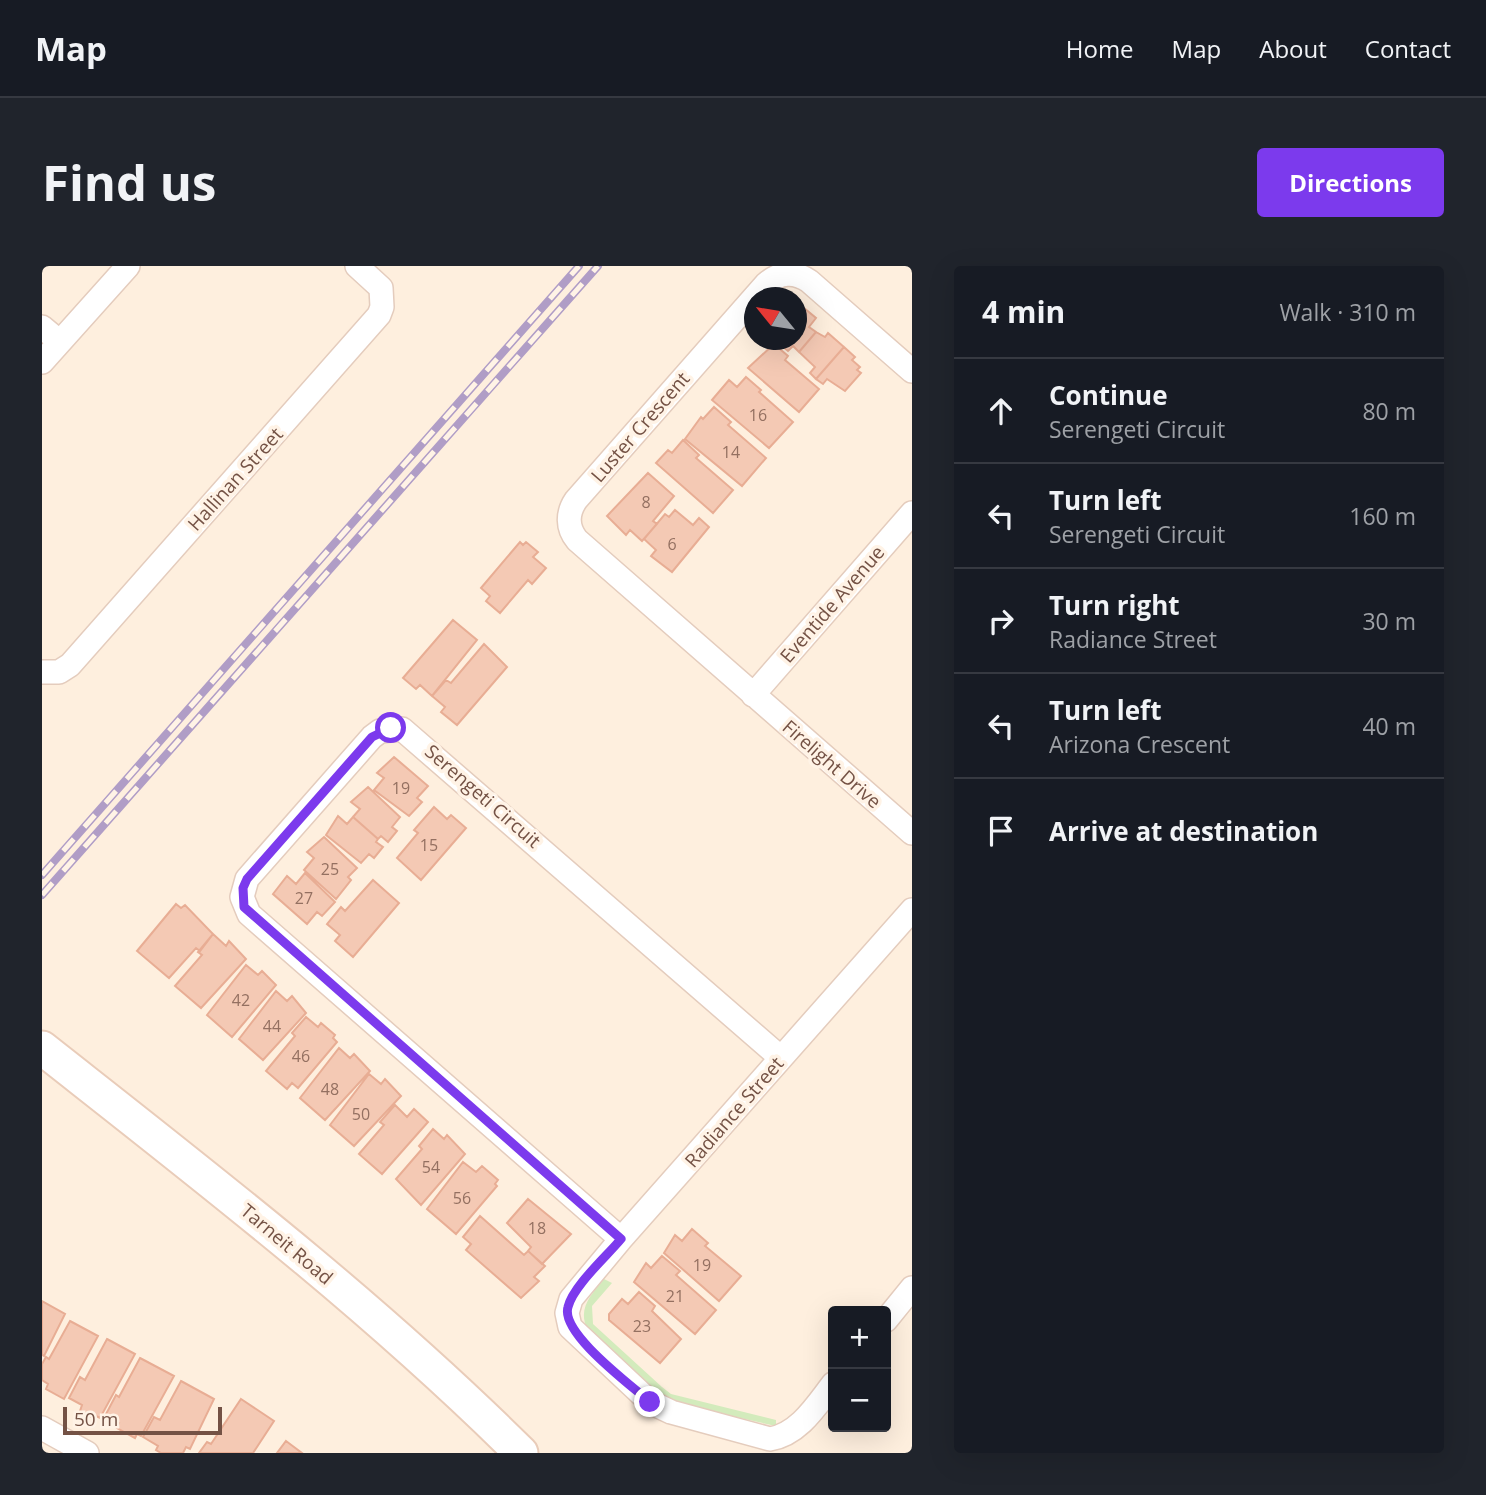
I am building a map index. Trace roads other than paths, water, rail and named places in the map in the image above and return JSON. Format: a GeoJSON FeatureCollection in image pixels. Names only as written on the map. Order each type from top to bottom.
{"type":"FeatureCollection","features":[{"type":"Feature","properties":{"kind":"street"},"geometry":{"type":"LineString","coordinates":[[42,362],[128,266]]}},
{"type":"Feature","properties":{"kind":"street","name":"Hallinan Street"},"geometry":{"type":"LineString","coordinates":[[42,672],[59,672],[70,665],[379,315],[382,307],[381,288],[357,266]]}},
{"type":"Feature","properties":{"kind":"street","name":"Luster Crescent"},"geometry":{"type":"LineString","coordinates":[[753,695],[577,540],[570,524],[572,505],[766,284],[779,275],[793,274],[809,281],[912,371]]}},
{"type":"Feature","properties":{"kind":"street"},"geometry":{"type":"LineString","coordinates":[[42,327],[60,342]]}},
{"type":"Feature","properties":{"kind":"street","name":"Eventide Avenue"},"geometry":{"type":"LineString","coordinates":[[753,695],[912,513]]}},
{"type":"Feature","properties":{"kind":"street","name":"Firelight Drive"},"geometry":{"type":"LineString","coordinates":[[753,695],[912,833]]}},
{"type":"Feature","properties":{"kind":"street","name":"Serengeti Circuit"},"geometry":{"type":"LineString","coordinates":[[621,1239],[249,914],[242,897],[247,879],[300,818],[372,737],[380,731],[402,729],[781,1058]]}},
{"type":"Feature","properties":{"kind":"street","name":"Radiance Street"},"geometry":{"type":"LineString","coordinates":[[828,1390],[791,1432],[770,1439],[670,1412],[650,1402],[576,1335],[567,1320],[568,1306],[575,1293],[621,1239],[912,909]]}},
{"type":"Feature","properties":{"kind":"street","name":"Tarneit Road"},"geometry":{"type":"LineString","coordinates":[[42,1048],[295,1247],[453,1386],[521,1453]]}},
{"type":"Feature","properties":{"kind":"street"},"geometry":{"type":"LineString","coordinates":[[891,1314],[912,1288]]}},
{"type":"Feature","properties":{"kind":"street"},"geometry":{"type":"LineString","coordinates":[[42,1428],[82,1452]]}},
{"type":"Feature","properties":{"kind":"railway"},"geometry":{"type":"LineString","coordinates":[[42,875],[579,266]]}},
{"type":"Feature","properties":{"kind":"railway"},"geometry":{"type":"LineString","coordinates":[[42,895],[598,266]]}}]}
